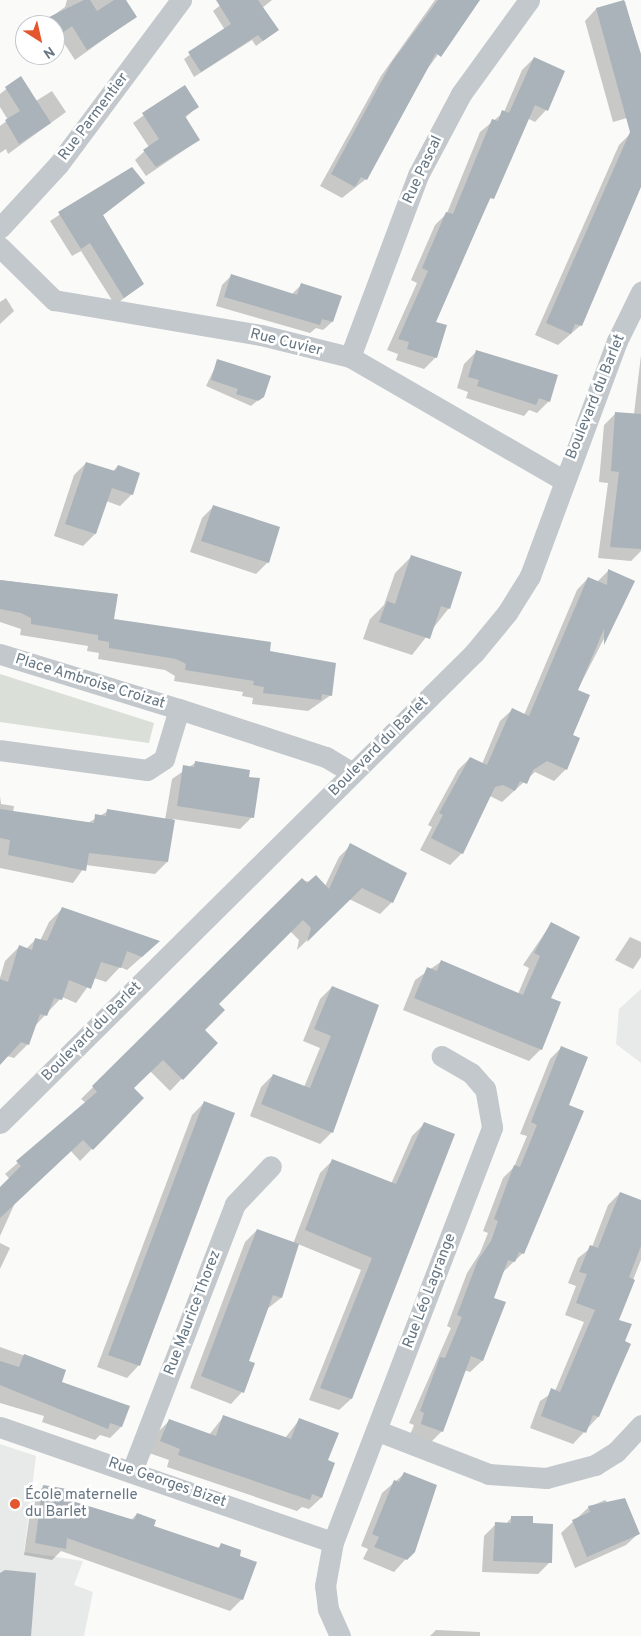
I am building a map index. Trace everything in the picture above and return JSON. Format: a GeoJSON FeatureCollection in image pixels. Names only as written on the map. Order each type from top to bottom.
{"type":"FeatureCollection","features":[{"type":"Feature","properties":{"kind":"street","name":"Rue Parmentier"},"geometry":{"type":"LineString","coordinates":[[0,228],[58,165],[181,0]]}},
{"type":"Feature","properties":{"kind":"street","name":"Rue Pascal"},"geometry":{"type":"LineString","coordinates":[[350,357],[418,175],[461,94],[529,0]]}},
{"type":"Feature","properties":{"kind":"street","name":"Rue Cuvier"},"geometry":{"type":"LineString","coordinates":[[0,247],[54,300],[261,335],[350,357],[563,480]]}},
{"type":"Feature","properties":{"kind":"street","name":"Boulevard du Barlet"},"geometry":{"type":"LineString","coordinates":[[0,1123],[474,653],[507,613],[530,576],[563,480],[617,341],[641,292]]}},
{"type":"Feature","properties":{"kind":"street","name":"Place Ambroise Croizat"},"geometry":{"type":"LineString","coordinates":[[0,654],[326,757],[353,773]]}},
{"type":"Feature","properties":{"kind":"street","name":"Place Ambroise Croizat"},"geometry":{"type":"LineString","coordinates":[[0,750],[147,770],[164,759],[179,709]]}},
{"type":"Feature","properties":{"kind":"street","name":"Rue Léo Lagrange"},"geometry":{"type":"LineString","coordinates":[[340,1636],[328,1609],[326,1586],[333,1542],[378,1431],[492,1127],[485,1089],[471,1073],[442,1056]]}},
{"type":"Feature","properties":{"kind":"street","name":"Rue Maurice Thorez"},"geometry":{"type":"LineString","coordinates":[[132,1470],[235,1204],[271,1166]]}},
{"type":"Feature","properties":{"kind":"street"},"geometry":{"type":"LineString","coordinates":[[378,1431],[489,1474],[546,1478],[595,1465],[616,1452],[641,1425]]}},
{"type":"Feature","properties":{"kind":"street","name":"Rue Georges Bizet"},"geometry":{"type":"LineString","coordinates":[[0,1427],[132,1470],[333,1542]]}},
{"type":"Feature","properties":{"kind":"shaded area"},"geometry":{"type":"Polygon","coordinates":[[[0,674],[154,723],[149,743],[0,722],[0,674]]]}},
{"type":"Feature","properties":{"kind":"shaded area"},"geometry":{"type":"Polygon","coordinates":[[[641,989],[641,1063],[616,1044],[619,1009],[641,989]]]}},
{"type":"Feature","properties":{"kind":"shaded area","name":"École maternelle du Barlet"},"geometry":{"type":"Polygon","coordinates":[[[0,1444],[36,1456],[24,1552],[83,1561],[74,1585],[93,1592],[84,1636],[0,1636],[0,1444]]]}},
{"type":"Feature","properties":{"kind":"building"},"geometry":{"type":"Polygon","coordinates":[[[84,0],[90,0],[97,11],[114,0],[126,0],[137,17],[87,50],[72,26],[65,31],[65,15],[53,15],[84,0]]]}},
{"type":"Feature","properties":{"kind":"building"},"geometry":{"type":"Polygon","coordinates":[[[216,0],[258,0],[279,30],[263,41],[258,35],[201,72],[188,52],[231,24],[216,0]]]}},
{"type":"Feature","properties":{"kind":"building"},"geometry":{"type":"Polygon","coordinates":[[[438,0],[480,0],[441,57],[436,53],[367,180],[361,177],[355,187],[331,174],[392,62],[438,0]]]}},
{"type":"Feature","properties":{"kind":"building"},"geometry":{"type":"Polygon","coordinates":[[[624,0],[641,54],[641,187],[582,326],[575,324],[571,334],[546,323],[630,132],[596,8],[624,0]]]}},
{"type":"Feature","properties":{"kind":"building"},"geometry":{"type":"Polygon","coordinates":[[[534,57],[565,71],[548,111],[535,105],[494,199],[490,198],[436,322],[447,325],[437,358],[407,349],[409,342],[398,339],[428,271],[422,268],[446,212],[453,214],[492,119],[498,121],[502,110],[509,113],[534,57]]]}},
{"type":"Feature","properties":{"kind":"building"},"geometry":{"type":"Polygon","coordinates":[[[21,76],[51,123],[19,144],[5,120],[20,111],[5,87],[21,76]]]}},
{"type":"Feature","properties":{"kind":"building"},"geometry":{"type":"Polygon","coordinates":[[[185,85],[199,107],[185,116],[200,140],[156,167],[143,150],[159,139],[142,113],[185,85]]]}},
{"type":"Feature","properties":{"kind":"building"},"geometry":{"type":"Polygon","coordinates":[[[132,167],[145,183],[103,215],[144,284],[124,298],[90,243],[81,249],[58,212],[132,167]]]}},
{"type":"Feature","properties":{"kind":"building"},"geometry":{"type":"Polygon","coordinates":[[[231,274],[297,295],[301,283],[342,296],[333,322],[322,319],[320,325],[224,297],[231,274]]]}},
{"type":"Feature","properties":{"kind":"building"},"geometry":{"type":"Polygon","coordinates":[[[476,350],[558,375],[550,402],[539,398],[536,405],[477,386],[479,380],[468,377],[476,350]]]}},
{"type":"Feature","properties":{"kind":"building"},"geometry":{"type":"Polygon","coordinates":[[[217,359],[271,376],[264,397],[258,401],[236,394],[238,389],[211,380],[217,359]]]}},
{"type":"Feature","properties":{"kind":"building"},"geometry":{"type":"Polygon","coordinates":[[[615,412],[641,414],[641,549],[610,547],[619,472],[611,471],[615,412]]]}},
{"type":"Feature","properties":{"kind":"building"},"geometry":{"type":"Polygon","coordinates":[[[86,462],[115,471],[118,465],[140,473],[133,495],[112,488],[96,534],[65,524],[86,462]]]}},
{"type":"Feature","properties":{"kind":"building"},"geometry":{"type":"Polygon","coordinates":[[[213,505],[280,527],[269,563],[201,541],[213,505]]]}},
{"type":"Feature","properties":{"kind":"building"},"geometry":{"type":"Polygon","coordinates":[[[411,555],[462,572],[450,609],[441,606],[430,639],[379,622],[387,601],[395,604],[411,555]]]}},
{"type":"Feature","properties":{"kind":"building"},"geometry":{"type":"Polygon","coordinates":[[[608,569],[635,581],[604,645],[604,629],[578,690],[590,695],[573,735],[580,738],[567,770],[547,761],[533,770],[527,784],[520,781],[515,791],[503,785],[495,787],[463,854],[431,838],[443,815],[439,813],[470,757],[487,765],[512,708],[529,716],[588,577],[607,585],[608,569]]]}},
{"type":"Feature","properties":{"kind":"building"},"geometry":{"type":"Polygon","coordinates":[[[0,580],[118,594],[114,619],[271,642],[270,651],[336,663],[332,696],[322,694],[321,700],[263,693],[264,687],[253,685],[254,681],[185,670],[186,664],[176,659],[109,648],[109,642],[98,640],[98,635],[31,624],[31,618],[21,613],[0,609],[0,580]]]}},
{"type":"Feature","properties":{"kind":"building"},"geometry":{"type":"Polygon","coordinates":[[[195,761],[250,770],[249,777],[260,778],[254,818],[177,806],[183,765],[194,767],[195,761]]]}},
{"type":"Feature","properties":{"kind":"building"},"geometry":{"type":"Polygon","coordinates":[[[0,809],[94,823],[95,814],[106,816],[107,809],[175,820],[168,862],[89,853],[86,871],[8,855],[10,840],[0,838],[0,809]]]}},
{"type":"Feature","properties":{"kind":"building"},"geometry":{"type":"Polygon","coordinates":[[[350,843],[407,873],[393,903],[362,888],[307,942],[311,928],[303,920],[219,1004],[225,1010],[205,1030],[218,1043],[183,1080],[163,1060],[134,1088],[144,1098],[93,1150],[83,1140],[0,1218],[0,1187],[21,1166],[16,1161],[97,1092],[92,1086],[302,878],[307,883],[316,875],[329,889],[350,843]]]}},
{"type":"Feature","properties":{"kind":"building"},"geometry":{"type":"Polygon","coordinates":[[[62,907],[160,941],[142,957],[127,951],[121,968],[101,962],[91,989],[69,980],[62,1000],[54,998],[47,1016],[40,1014],[29,1045],[21,1042],[0,1065],[0,979],[8,982],[19,945],[32,950],[35,938],[47,941],[62,907]]]}},
{"type":"Feature","properties":{"kind":"building"},"geometry":{"type":"Polygon","coordinates":[[[551,922],[580,937],[551,998],[561,1002],[542,1050],[414,998],[427,967],[437,971],[441,960],[523,995],[540,956],[534,953],[551,922]]]}},
{"type":"Feature","properties":{"kind":"building"},"geometry":{"type":"Polygon","coordinates":[[[332,986],[379,1005],[333,1133],[261,1104],[273,1074],[310,1088],[331,1036],[314,1029],[332,986]]]}},
{"type":"Feature","properties":{"kind":"building"},"geometry":{"type":"Polygon","coordinates":[[[561,1046],[588,1057],[569,1105],[584,1111],[524,1254],[519,1252],[515,1262],[508,1260],[494,1298],[506,1302],[483,1361],[471,1356],[443,1432],[421,1424],[424,1413],[420,1411],[440,1357],[445,1358],[462,1317],[457,1315],[478,1260],[491,1241],[498,1221],[494,1219],[514,1165],[520,1167],[537,1125],[531,1122],[561,1046]]]}},
{"type":"Feature","properties":{"kind":"building"},"geometry":{"type":"Polygon","coordinates":[[[204,1101],[235,1113],[140,1366],[108,1355],[204,1101]]]}},
{"type":"Feature","properties":{"kind":"building"},"geometry":{"type":"Polygon","coordinates":[[[424,1122],[455,1134],[352,1399],[320,1388],[372,1258],[305,1230],[332,1159],[396,1184],[424,1122]]]}},
{"type":"Feature","properties":{"kind":"building"},"geometry":{"type":"Polygon","coordinates":[[[620,1192],[641,1200],[641,1246],[629,1277],[635,1280],[619,1320],[632,1324],[625,1341],[631,1344],[599,1417],[593,1415],[586,1433],[541,1416],[551,1388],[560,1392],[595,1310],[576,1303],[587,1274],[579,1272],[590,1245],[598,1248],[620,1192]]]}},
{"type":"Feature","properties":{"kind":"building"},"geometry":{"type":"Polygon","coordinates":[[[257,1229],[299,1244],[282,1298],[273,1295],[249,1361],[255,1363],[244,1393],[201,1376],[257,1229]]]}},
{"type":"Feature","properties":{"kind":"building"},"geometry":{"type":"Polygon","coordinates":[[[24,1354],[66,1370],[62,1382],[130,1406],[122,1427],[110,1423],[108,1429],[0,1385],[0,1361],[19,1367],[24,1354]]]}},
{"type":"Feature","properties":{"kind":"building"},"geometry":{"type":"Polygon","coordinates":[[[223,1415],[291,1439],[299,1418],[339,1433],[328,1460],[335,1463],[322,1498],[312,1494],[310,1500],[178,1455],[180,1449],[160,1441],[169,1419],[216,1436],[223,1415]]]}},
{"type":"Feature","properties":{"kind":"building"},"geometry":{"type":"Polygon","coordinates":[[[404,1472],[437,1485],[415,1552],[407,1560],[374,1547],[379,1537],[372,1534],[394,1480],[399,1482],[404,1472]]]}},
{"type":"Feature","properties":{"kind":"building"},"geometry":{"type":"Polygon","coordinates":[[[43,1485],[74,1490],[72,1501],[134,1520],[137,1513],[156,1520],[154,1526],[219,1548],[221,1543],[241,1550],[240,1556],[257,1562],[243,1600],[67,1538],[66,1549],[35,1543],[43,1485]]]}},
{"type":"Feature","properties":{"kind":"building"},"geometry":{"type":"Polygon","coordinates":[[[625,1498],[640,1534],[587,1557],[572,1520],[590,1512],[588,1506],[625,1498]]]}},
{"type":"Feature","properties":{"kind":"building"},"geometry":{"type":"Polygon","coordinates":[[[511,1516],[533,1516],[533,1523],[553,1524],[552,1563],[493,1561],[495,1522],[511,1523],[511,1516]]]}},
{"type":"Feature","properties":{"kind":"building"},"geometry":{"type":"Polygon","coordinates":[[[5,1570],[36,1573],[31,1636],[0,1636],[0,1573],[5,1570]]]}},
{"type":"Feature","properties":{"kind":"place","name":"École maternelle du Barlet"},"geometry":{"type":"Point","coordinates":[15,1504]}}]}
